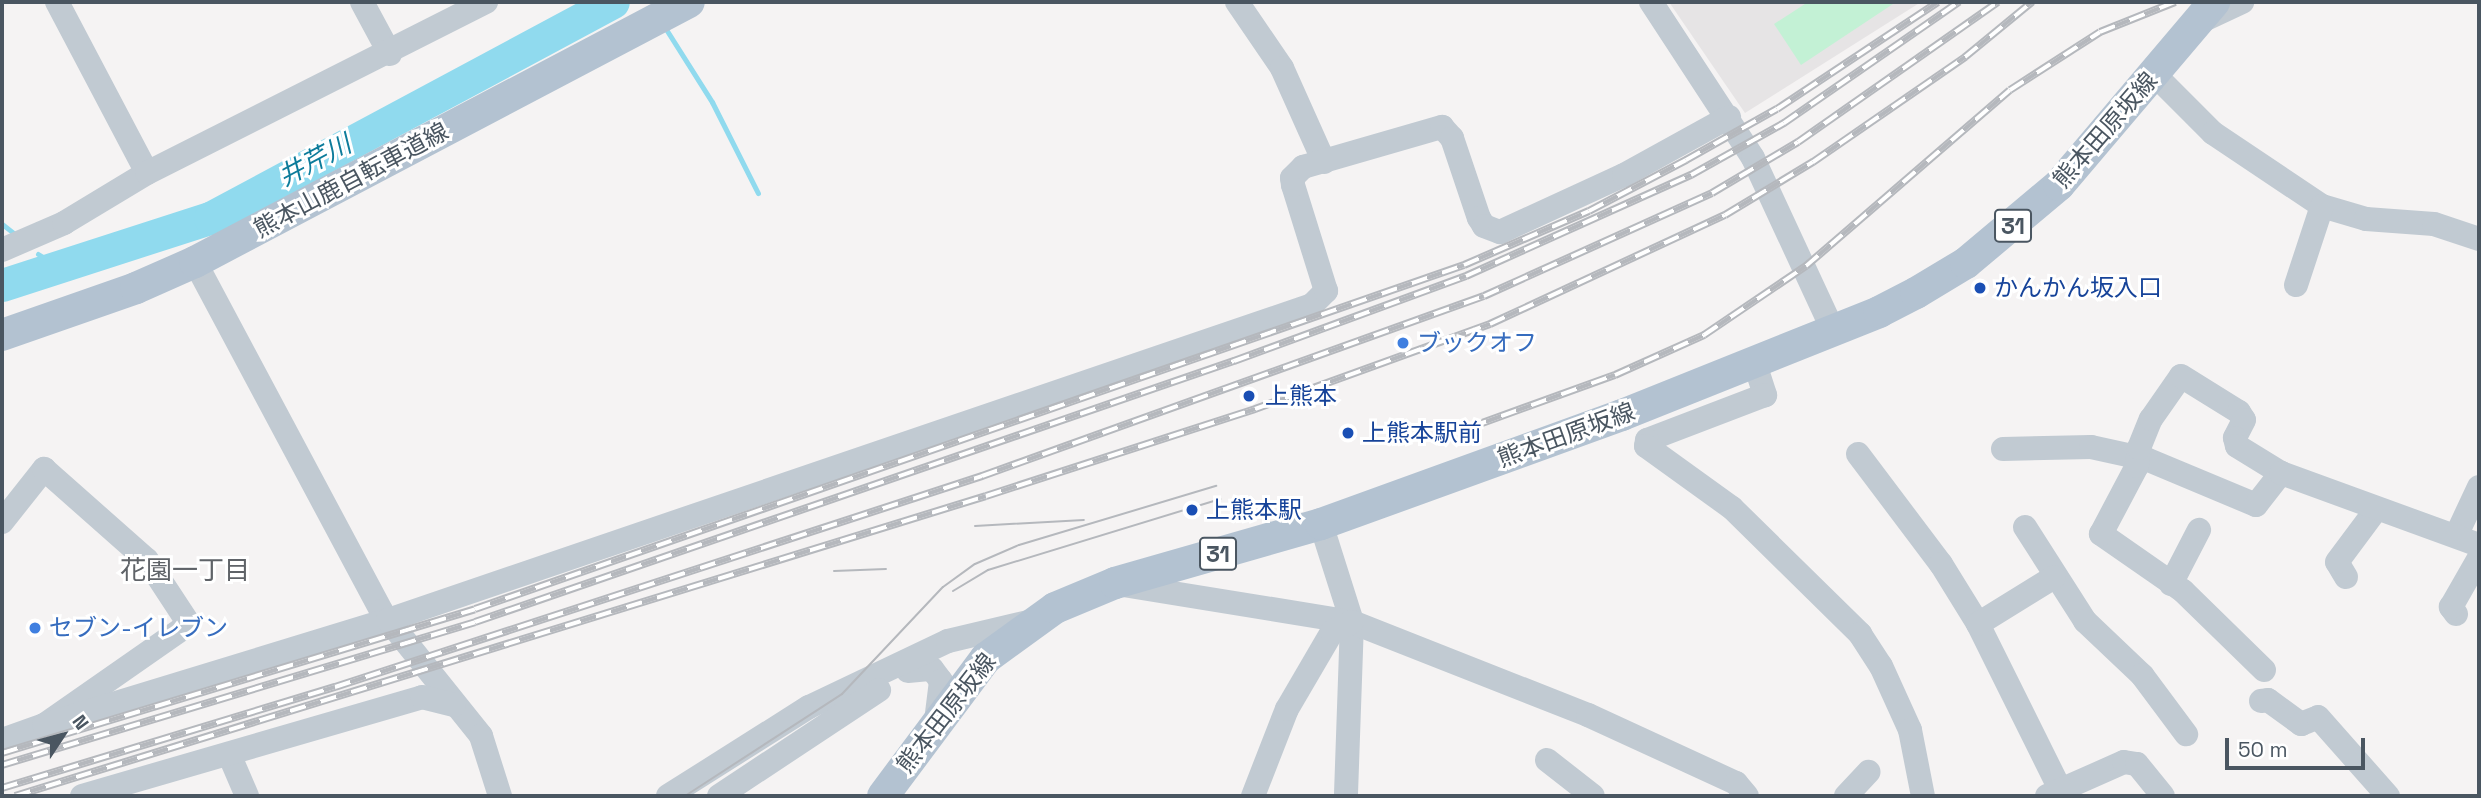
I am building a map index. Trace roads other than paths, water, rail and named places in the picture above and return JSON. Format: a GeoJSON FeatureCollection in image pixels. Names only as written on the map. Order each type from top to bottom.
{"type":"FeatureCollection","features":[{"type":"Feature","properties":{"kind":"main road","name":"熊本山鹿自転車道線"},"geometry":{"type":"LineString","coordinates":[[2,335],[125,292],[195,262],[670,10]]}},
{"type":"Feature","properties":{"kind":"main road","name":"熊本田原坂線"},"geometry":{"type":"LineString","coordinates":[[883,796],[936,721],[986,658],[1032,621],[1115,583],[1321,524],[1755,364],[1916,293],[1965,263],[2020,221],[2059,185],[2205,12]]}},
{"type":"Feature","properties":{"kind":"street"},"geometry":{"type":"LineString","coordinates":[[57,2],[147,173]]}},
{"type":"Feature","properties":{"kind":"street"},"geometry":{"type":"LineString","coordinates":[[362,2],[390,54]]}},
{"type":"Feature","properties":{"kind":"street"},"geometry":{"type":"LineString","coordinates":[[2,250],[64,223],[147,173],[390,54],[486,2]]}},
{"type":"Feature","properties":{"kind":"street"},"geometry":{"type":"LineString","coordinates":[[1237,2],[1282,68],[1324,162]]}},
{"type":"Feature","properties":{"kind":"street"},"geometry":{"type":"LineString","coordinates":[[1651,2],[1729,117],[1775,202],[1833,330]]}},
{"type":"Feature","properties":{"kind":"street"},"geometry":{"type":"LineString","coordinates":[[2205,12],[2242,2]]}},
{"type":"Feature","properties":{"kind":"street"},"geometry":{"type":"LineString","coordinates":[[2154,74],[2213,133],[2322,206],[2366,219],[2434,224],[2479,239]]}},
{"type":"Feature","properties":{"kind":"street"},"geometry":{"type":"LineString","coordinates":[[2,740],[388,620],[1312,305],[1326,291],[1325,280],[1292,178],[1303,167],[1442,127],[1452,138],[1479,218],[1484,226],[1500,232],[1624,175],[1729,117]]}},
{"type":"Feature","properties":{"kind":"street"},"geometry":{"type":"LineString","coordinates":[[2296,285],[2322,206]]}},
{"type":"Feature","properties":{"kind":"street"},"geometry":{"type":"LineString","coordinates":[[195,262],[388,620],[481,736],[500,796]]}},
{"type":"Feature","properties":{"kind":"street"},"geometry":{"type":"LineString","coordinates":[[1755,364],[1765,395],[1647,440],[1646,446],[1732,508],[1860,634],[1881,666],[1910,730],[1923,796]]}},
{"type":"Feature","properties":{"kind":"street"},"geometry":{"type":"LineString","coordinates":[[2264,670],[2171,584],[2101,534],[2137,466],[2137,457],[2151,419],[2174,382],[2188,376],[2244,416],[2235,438],[2237,446],[2281,473],[2375,510],[2468,540],[2479,487]]}},
{"type":"Feature","properties":{"kind":"street"},"geometry":{"type":"LineString","coordinates":[[2003,449],[2091,447],[2137,457],[2256,505],[2281,473]]}},
{"type":"Feature","properties":{"kind":"street"},"geometry":{"type":"LineString","coordinates":[[1858,454],[1941,564],[1978,624],[2053,793],[2123,762],[2137,764],[2163,796]]}},
{"type":"Feature","properties":{"kind":"street"},"geometry":{"type":"LineString","coordinates":[[2,522],[44,469],[147,560],[189,624],[44,726]]}},
{"type":"Feature","properties":{"kind":"street"},"geometry":{"type":"LineString","coordinates":[[2346,577],[2337,562],[2375,510]]}},
{"type":"Feature","properties":{"kind":"street"},"geometry":{"type":"LineString","coordinates":[[1321,524],[1352,622],[1346,796]]}},
{"type":"Feature","properties":{"kind":"street"},"geometry":{"type":"LineString","coordinates":[[2025,527],[2054,577],[2089,625],[2142,676],[2186,734]]}},
{"type":"Feature","properties":{"kind":"street"},"geometry":{"type":"LineString","coordinates":[[2171,584],[2199,530]]}},
{"type":"Feature","properties":{"kind":"street"},"geometry":{"type":"LineString","coordinates":[[2456,614],[2451,607],[2479,558]]}},
{"type":"Feature","properties":{"kind":"street"},"geometry":{"type":"LineString","coordinates":[[1978,624],[2054,577]]}},
{"type":"Feature","properties":{"kind":"street"},"geometry":{"type":"LineString","coordinates":[[1115,583],[1352,622],[1588,715],[1736,783],[1747,796]]}},
{"type":"Feature","properties":{"kind":"street"},"geometry":{"type":"LineString","coordinates":[[668,796],[790,716],[948,641],[1032,621]]}},
{"type":"Feature","properties":{"kind":"street"},"geometry":{"type":"LineString","coordinates":[[1253,796],[1287,709],[1332,632],[1352,622]]}},
{"type":"Feature","properties":{"kind":"street"},"geometry":{"type":"LineString","coordinates":[[719,796],[908,671],[948,641]]}},
{"type":"Feature","properties":{"kind":"street"},"geometry":{"type":"LineString","coordinates":[[908,671],[932,669],[941,681],[936,721]]}},
{"type":"Feature","properties":{"kind":"street"},"geometry":{"type":"LineString","coordinates":[[82,796],[422,697],[454,705]]}},
{"type":"Feature","properties":{"kind":"street"},"geometry":{"type":"LineString","coordinates":[[2261,701],[2268,700],[2301,724],[2318,717],[2388,796]]}},
{"type":"Feature","properties":{"kind":"street"},"geometry":{"type":"LineString","coordinates":[[229,754],[247,796]]}},
{"type":"Feature","properties":{"kind":"street"},"geometry":{"type":"LineString","coordinates":[[1547,760],[1593,796]]}},
{"type":"Feature","properties":{"kind":"street"},"geometry":{"type":"LineString","coordinates":[[1846,796],[1868,772]]}},
{"type":"Feature","properties":{"kind":"waterway","name":"井芹川"},"geometry":{"type":"LineString","coordinates":[[2,285],[210,218],[613,2]]}},
{"type":"Feature","properties":{"kind":"waterway"},"geometry":{"type":"LineString","coordinates":[[664,26],[712,102],[758,193]]}},
{"type":"Feature","properties":{"kind":"waterway"},"geometry":{"type":"LineString","coordinates":[[2,224],[15,234]]}},
{"type":"Feature","properties":{"kind":"waterway"},"geometry":{"type":"LineString","coordinates":[[38,254],[59,267]]}},
{"type":"Feature","properties":{"kind":"tram line"},"geometry":{"type":"LineString","coordinates":[[685,796],[842,694],[943,587],[975,564],[1019,545],[1216,486]]}},
{"type":"Feature","properties":{"kind":"tram line"},"geometry":{"type":"LineString","coordinates":[[953,591],[988,570],[1220,499]]}},
{"type":"Feature","properties":{"kind":"tram line"},"geometry":{"type":"LineString","coordinates":[[975,526],[1084,520]]}},
{"type":"Feature","properties":{"kind":"tram line"},"geometry":{"type":"LineString","coordinates":[[834,571],[886,569]]}},
{"type":"Feature","properties":{"kind":"railway"},"geometry":{"type":"LineString","coordinates":[[2,753],[475,609],[1464,265],[1589,211],[1686,160],[1777,109],[1938,2]]}},
{"type":"Feature","properties":{"kind":"railway"},"geometry":{"type":"LineString","coordinates":[[2,765],[475,622],[1234,361],[1466,276],[1691,175],[1784,123],[1959,2]]}},
{"type":"Feature","properties":{"kind":"railway"},"geometry":{"type":"LineString","coordinates":[[2,788],[335,687],[982,476],[1484,296],[1712,193],[1798,142],[1998,2]]}},
{"type":"Feature","properties":{"kind":"railway"},"geometry":{"type":"LineString","coordinates":[[15,796],[986,496],[1255,409],[1490,324],[1725,215],[1813,162],[1965,57],[2032,2]]}},
{"type":"Feature","properties":{"kind":"railway"},"geometry":{"type":"LineString","coordinates":[[1471,427],[1615,375],[1704,335],[1806,266],[2010,90],[2100,32],[2175,2]]}},
{"type":"Feature","properties":{"kind":"place","name":"かんかん坂入口"},"geometry":{"type":"Point","coordinates":[1980,288]}},
{"type":"Feature","properties":{"kind":"place","name":"ブックオフ"},"geometry":{"type":"Point","coordinates":[1403,343]}},
{"type":"Feature","properties":{"kind":"place","name":"上熊本"},"geometry":{"type":"Point","coordinates":[1249,396]}},
{"type":"Feature","properties":{"kind":"place","name":"上熊本駅前"},"geometry":{"type":"Point","coordinates":[1348,433]}},
{"type":"Feature","properties":{"kind":"place","name":"上熊本駅"},"geometry":{"type":"Point","coordinates":[1192,510]}},
{"type":"Feature","properties":{"kind":"place","name":"セブン-イレブン"},"geometry":{"type":"Point","coordinates":[35,628]}},
{"type":"Feature","properties":{"kind":"district","name":"花園一丁目"},"geometry":{"type":"Point","coordinates":[185,571]}}]}
